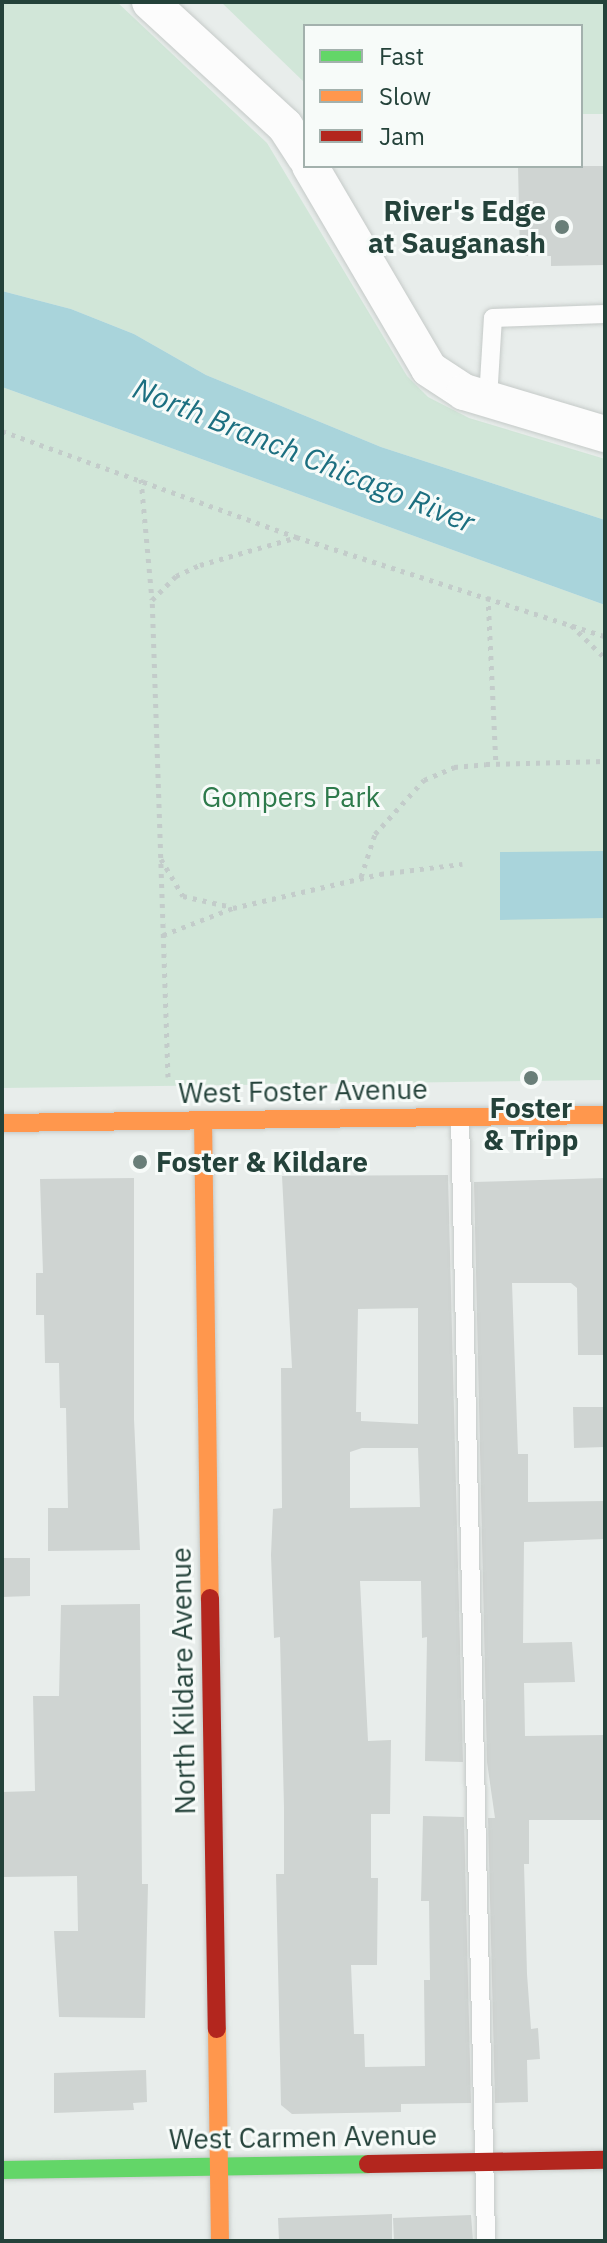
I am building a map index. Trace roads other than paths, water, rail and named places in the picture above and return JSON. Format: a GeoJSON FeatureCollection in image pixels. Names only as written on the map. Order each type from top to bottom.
{"type":"FeatureCollection","features":[{"type":"Feature","properties":{"kind":"street"},"geometry":{"type":"LineString","coordinates":[[150,2],[285,126],[303,154]]}},
{"type":"Feature","properties":{"kind":"street"},"geometry":{"type":"LineString","coordinates":[[311,168],[429,369],[464,392],[605,434]]}},
{"type":"Feature","properties":{"kind":"street","name":"West Foster Avenue"},"geometry":{"type":"LineString","coordinates":[[2,1123],[605,1115]]}},
{"type":"Feature","properties":{"kind":"street","name":"North Kildare Avenue"},"geometry":{"type":"LineString","coordinates":[[203,1120],[220,2241]]}},
{"type":"Feature","properties":{"kind":"street","name":"West Carmen Avenue"},"geometry":{"type":"LineString","coordinates":[[2,2170],[605,2160]]}},
{"type":"Feature","properties":{"kind":"lane"},"geometry":{"type":"LineString","coordinates":[[488,399],[493,318],[605,314]]}},
{"type":"Feature","properties":{"kind":"lane"},"geometry":{"type":"LineString","coordinates":[[460,1117],[486,2241]]}},
{"type":"Feature","properties":{"kind":"water","name":"North Branch Chicago River"},"geometry":{"type":"Polygon","coordinates":[[[2,291],[71,309],[134,334],[206,375],[381,447],[605,520],[605,605],[2,387],[2,291]]]}},
{"type":"Feature","properties":{"kind":"water"},"geometry":{"type":"Polygon","coordinates":[[[605,851],[605,918],[500,920],[500,852],[605,851]]]}},
{"type":"Feature","properties":{"kind":"place","name":"River's Edge at Sauganash"},"geometry":{"type":"Point","coordinates":[562,227]}},
{"type":"Feature","properties":{"kind":"place","name":"Foster & Tripp"},"geometry":{"type":"Point","coordinates":[531,1078]}},
{"type":"Feature","properties":{"kind":"place","name":"Foster & Kildare"},"geometry":{"type":"Point","coordinates":[140,1162]}},
{"type":"Feature","properties":{"kind":"park label","name":"Gompers Park"},"geometry":{"type":"Point","coordinates":[291,797]}}]}
